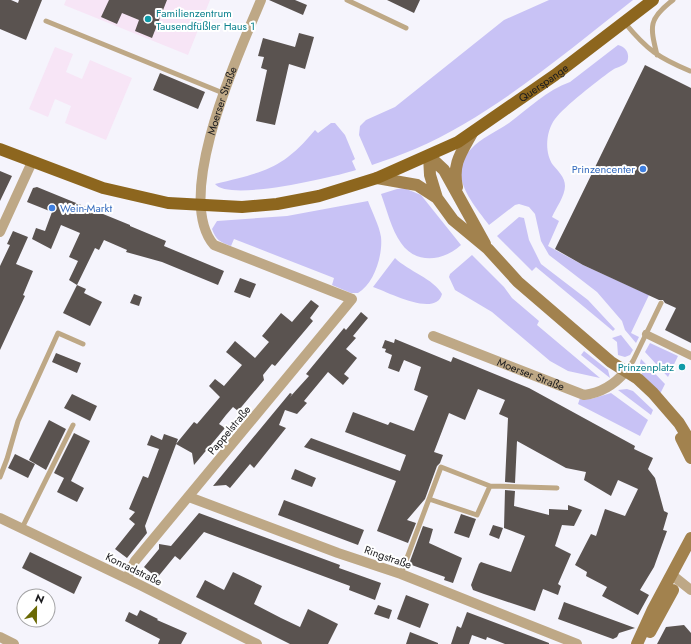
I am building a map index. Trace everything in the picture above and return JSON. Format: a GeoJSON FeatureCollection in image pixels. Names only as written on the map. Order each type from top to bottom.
{"type":"FeatureCollection","features":[{"type":"Feature","properties":{"kind":"main road","name":"Querspange"},"geometry":{"type":"LineString","coordinates":[[428,156],[472,133],[624,23],[653,0]]}},
{"type":"Feature","properties":{"kind":"main road"},"geometry":{"type":"LineString","coordinates":[[458,194],[454,175],[455,165],[472,133]]}},
{"type":"Feature","properties":{"kind":"main road"},"geometry":{"type":"LineString","coordinates":[[0,149],[103,188],[164,202],[242,207],[277,204],[319,196],[377,178],[428,156]]}},
{"type":"Feature","properties":{"kind":"main road"},"geometry":{"type":"LineString","coordinates":[[428,156],[444,170],[488,249]]}},
{"type":"Feature","properties":{"kind":"main road"},"geometry":{"type":"LineString","coordinates":[[428,156],[430,175],[437,198],[453,220],[488,249],[518,282],[558,318],[625,372],[638,379],[667,408],[686,432],[691,443]]}},
{"type":"Feature","properties":{"kind":"main road"},"geometry":{"type":"LineString","coordinates":[[377,178],[417,186],[437,198]]}},
{"type":"Feature","properties":{"kind":"main road"},"geometry":{"type":"LineString","coordinates":[[625,372],[634,385],[674,428],[691,458]]}},
{"type":"Feature","properties":{"kind":"main road"},"geometry":{"type":"LineString","coordinates":[[643,644],[675,577],[691,538]]}},
{"type":"Feature","properties":{"kind":"main road"},"geometry":{"type":"LineString","coordinates":[[637,644],[675,577],[691,555]]}},
{"type":"Feature","properties":{"kind":"street","name":"Moerser Straße"},"geometry":{"type":"LineString","coordinates":[[261,0],[223,93],[214,120],[201,181],[201,205],[206,232],[214,244],[352,299]]}},
{"type":"Feature","properties":{"kind":"street"},"geometry":{"type":"LineString","coordinates":[[0,232],[32,162]]}},
{"type":"Feature","properties":{"kind":"street","name":"Pappelstraße"},"geometry":{"type":"LineString","coordinates":[[127,578],[135,561],[352,299]]}},
{"type":"Feature","properties":{"kind":"street"},"geometry":{"type":"LineString","coordinates":[[646,334],[691,356]]}},
{"type":"Feature","properties":{"kind":"street","name":"Moerser Straße"},"geometry":{"type":"LineString","coordinates":[[433,336],[584,395],[602,391],[613,384],[625,372]]}},
{"type":"Feature","properties":{"kind":"street","name":"Ringstraße"},"geometry":{"type":"LineString","coordinates":[[189,496],[338,553],[401,574],[577,644]]}},
{"type":"Feature","properties":{"kind":"street","name":"Konradstraße"},"geometry":{"type":"LineString","coordinates":[[0,518],[127,578],[257,644]]}},
{"type":"Feature","properties":{"kind":"street"},"geometry":{"type":"LineString","coordinates":[[675,577],[691,590]]}},
{"type":"Feature","properties":{"kind":"street"},"geometry":{"type":"LineString","coordinates":[[0,637],[14,644]]}},
{"type":"Feature","properties":{"kind":"lane"},"geometry":{"type":"LineString","coordinates":[[347,0],[406,28]]}},
{"type":"Feature","properties":{"kind":"lane"},"geometry":{"type":"LineString","coordinates":[[657,55],[652,33],[654,19],[659,11],[673,0]]}},
{"type":"Feature","properties":{"kind":"lane"},"geometry":{"type":"LineString","coordinates":[[46,21],[223,93]]}},
{"type":"Feature","properties":{"kind":"lane"},"geometry":{"type":"LineString","coordinates":[[624,23],[647,48],[657,55],[690,71]]}},
{"type":"Feature","properties":{"kind":"lane"},"geometry":{"type":"LineString","coordinates":[[625,372],[633,361],[661,303]]}},
{"type":"Feature","properties":{"kind":"lane"},"geometry":{"type":"LineString","coordinates":[[0,477],[18,421],[58,333],[83,344]]}},
{"type":"Feature","properties":{"kind":"lane"},"geometry":{"type":"LineString","coordinates":[[22,528],[74,425]]}},
{"type":"Feature","properties":{"kind":"lane"},"geometry":{"type":"LineString","coordinates":[[401,574],[441,467],[490,486],[557,488]]}},
{"type":"Feature","properties":{"kind":"lane"},"geometry":{"type":"LineString","coordinates":[[429,499],[477,515],[490,486]]}},
{"type":"Feature","properties":{"kind":"shaded area"},"geometry":{"type":"Polygon","coordinates":[[[66,0],[210,0],[188,55],[64,5],[66,0]]]}},
{"type":"Feature","properties":{"kind":"shaded area"},"geometry":{"type":"Polygon","coordinates":[[[549,0],[633,0],[528,81],[473,118],[445,135],[415,149],[372,165],[359,135],[360,126],[366,120],[395,107],[504,20],[549,0]]]}},
{"type":"Feature","properties":{"kind":"shaded area"},"geometry":{"type":"Polygon","coordinates":[[[618,45],[626,49],[628,57],[627,62],[611,71],[573,101],[555,119],[550,129],[547,142],[548,154],[553,165],[563,177],[565,190],[552,217],[559,221],[548,246],[583,265],[649,295],[631,333],[639,337],[636,343],[625,330],[622,321],[597,292],[549,255],[541,241],[535,214],[529,207],[519,204],[515,205],[489,225],[470,198],[461,178],[461,168],[464,159],[475,145],[509,123],[553,90],[570,82],[618,45]]]}},
{"type":"Feature","properties":{"kind":"shaded area"},"geometry":{"type":"Polygon","coordinates":[[[55,47],[73,54],[66,72],[82,79],[90,60],[132,78],[106,140],[65,123],[71,106],[55,99],[48,117],[29,109],[55,47]]]}},
{"type":"Feature","properties":{"kind":"shaded area"},"geometry":{"type":"Polygon","coordinates":[[[331,123],[335,123],[345,135],[355,159],[352,161],[356,170],[327,178],[260,189],[224,189],[215,184],[271,168],[292,154],[315,130],[318,133],[331,123]]]}},
{"type":"Feature","properties":{"kind":"shaded area"},"geometry":{"type":"Polygon","coordinates":[[[404,188],[421,195],[461,245],[447,255],[430,258],[422,258],[407,250],[394,232],[381,194],[404,188]]]}},
{"type":"Feature","properties":{"kind":"shaded area"},"geometry":{"type":"Polygon","coordinates":[[[368,201],[380,232],[381,244],[379,260],[373,276],[364,289],[358,293],[351,293],[332,285],[334,278],[234,239],[231,246],[224,243],[215,236],[212,229],[217,221],[287,216],[368,201]]]}},
{"type":"Feature","properties":{"kind":"shaded area"},"geometry":{"type":"Polygon","coordinates":[[[519,217],[524,218],[529,240],[541,264],[588,300],[615,329],[613,331],[536,267],[532,271],[497,236],[519,217]]]}},
{"type":"Feature","properties":{"kind":"shaded area"},"geometry":{"type":"Polygon","coordinates":[[[472,255],[504,287],[512,298],[539,321],[537,325],[600,378],[568,371],[550,361],[492,312],[455,290],[449,277],[450,274],[472,255]]]}},
{"type":"Feature","properties":{"kind":"shaded area"},"geometry":{"type":"Polygon","coordinates":[[[395,258],[400,263],[427,279],[438,289],[442,294],[438,301],[431,304],[421,304],[400,298],[373,287],[395,258]]]}},
{"type":"Feature","properties":{"kind":"shaded area"},"geometry":{"type":"Polygon","coordinates":[[[621,335],[633,350],[630,355],[625,357],[618,355],[617,342],[612,338],[621,335]]]}},
{"type":"Feature","properties":{"kind":"shaded area"},"geometry":{"type":"Polygon","coordinates":[[[650,343],[678,356],[668,377],[645,352],[650,343]]]}},
{"type":"Feature","properties":{"kind":"shaded area"},"geometry":{"type":"Polygon","coordinates":[[[584,351],[608,370],[610,378],[581,355],[584,351]]]}},
{"type":"Feature","properties":{"kind":"shaded area"},"geometry":{"type":"Polygon","coordinates":[[[641,359],[665,384],[660,394],[642,374],[640,370],[641,359]]]}},
{"type":"Feature","properties":{"kind":"shaded area"},"geometry":{"type":"Polygon","coordinates":[[[627,389],[633,391],[653,410],[651,415],[618,390],[627,389]]]}},
{"type":"Feature","properties":{"kind":"shaded area"},"geometry":{"type":"Polygon","coordinates":[[[611,393],[648,420],[640,436],[578,404],[580,398],[591,399],[611,393]]]}},
{"type":"Feature","properties":{"kind":"building"},"geometry":{"type":"Polygon","coordinates":[[[0,0],[11,0],[18,3],[19,0],[42,0],[26,40],[0,29],[0,0]]]}},
{"type":"Feature","properties":{"kind":"building","name":"Familienzentrum Tausendfüßler Haus 1"},"geometry":{"type":"Polygon","coordinates":[[[109,0],[167,0],[152,38],[135,31],[139,20],[122,13],[117,24],[101,17],[109,0]]]}},
{"type":"Feature","properties":{"kind":"building"},"geometry":{"type":"Polygon","coordinates":[[[269,0],[295,0],[307,5],[303,15],[269,0]]]}},
{"type":"Feature","properties":{"kind":"building"},"geometry":{"type":"Polygon","coordinates":[[[387,0],[420,0],[414,13],[387,0]]]}},
{"type":"Feature","properties":{"kind":"building"},"geometry":{"type":"Polygon","coordinates":[[[299,33],[314,37],[305,69],[289,64],[275,125],[256,121],[267,70],[261,68],[264,57],[258,56],[263,38],[295,47],[299,33]]]}},
{"type":"Feature","properties":{"kind":"building","name":"Prinzencenter"},"geometry":{"type":"Polygon","coordinates":[[[645,65],[691,88],[691,343],[665,330],[676,308],[665,303],[663,300],[659,300],[583,265],[555,249],[645,65]]]}},
{"type":"Feature","properties":{"kind":"building"},"geometry":{"type":"Polygon","coordinates":[[[160,73],[205,92],[198,109],[153,90],[160,73]]]}},
{"type":"Feature","properties":{"kind":"building"},"geometry":{"type":"Polygon","coordinates":[[[0,171],[12,176],[0,201],[0,171]]]}},
{"type":"Feature","properties":{"kind":"building"},"geometry":{"type":"Polygon","coordinates":[[[37,187],[166,241],[164,246],[224,271],[218,285],[162,262],[126,252],[127,250],[104,240],[99,250],[95,248],[77,285],[69,280],[78,261],[69,257],[80,233],[61,225],[51,249],[32,239],[36,228],[45,231],[52,212],[27,202],[33,188],[37,187]]]}},
{"type":"Feature","properties":{"kind":"building"},"geometry":{"type":"Polygon","coordinates":[[[13,231],[28,237],[16,264],[33,271],[23,295],[25,296],[0,350],[0,266],[10,245],[7,244],[13,231]]]}},
{"type":"Feature","properties":{"kind":"building"},"geometry":{"type":"Polygon","coordinates":[[[240,278],[256,284],[250,298],[234,292],[240,278]]]}},
{"type":"Feature","properties":{"kind":"building"},"geometry":{"type":"Polygon","coordinates":[[[77,285],[86,289],[84,293],[102,302],[90,326],[63,313],[77,285]]]}},
{"type":"Feature","properties":{"kind":"building"},"geometry":{"type":"Polygon","coordinates":[[[134,294],[142,297],[139,306],[130,303],[134,294]]]}},
{"type":"Feature","properties":{"kind":"building"},"geometry":{"type":"Polygon","coordinates":[[[311,300],[319,306],[310,318],[313,321],[275,366],[272,364],[263,375],[264,380],[238,411],[233,407],[226,415],[219,424],[225,428],[194,465],[192,453],[176,444],[194,422],[197,424],[220,397],[209,386],[215,379],[224,386],[242,365],[226,352],[235,341],[255,358],[269,342],[262,336],[281,313],[292,322],[311,300]]]}},
{"type":"Feature","properties":{"kind":"building"},"geometry":{"type":"Polygon","coordinates":[[[361,312],[368,318],[353,336],[356,338],[346,349],[357,358],[344,374],[349,378],[343,385],[328,372],[304,401],[307,403],[297,414],[285,410],[279,425],[286,428],[254,468],[250,464],[230,488],[226,485],[213,486],[290,393],[292,394],[290,397],[309,376],[306,374],[344,328],[346,330],[361,312]]]}},
{"type":"Feature","properties":{"kind":"building"},"geometry":{"type":"Polygon","coordinates":[[[395,339],[451,362],[453,357],[529,388],[635,446],[634,449],[653,458],[648,469],[655,478],[664,511],[668,513],[663,530],[667,531],[654,567],[640,590],[649,595],[638,615],[602,596],[607,587],[586,576],[587,572],[575,565],[591,534],[596,536],[605,509],[625,516],[638,489],[618,480],[611,496],[584,480],[586,472],[566,468],[517,441],[515,483],[505,482],[508,418],[499,414],[505,400],[478,389],[465,420],[449,413],[434,452],[443,455],[440,463],[437,466],[425,499],[407,520],[416,523],[408,543],[377,531],[396,481],[304,447],[311,438],[400,471],[406,455],[345,432],[353,412],[388,425],[390,422],[414,431],[428,396],[414,390],[421,367],[404,360],[399,372],[388,368],[392,355],[385,352],[386,349],[382,348],[385,340],[394,343],[395,339]]]}},
{"type":"Feature","properties":{"kind":"building"},"geometry":{"type":"Polygon","coordinates":[[[56,353],[81,363],[77,373],[52,362],[56,353]]]}},
{"type":"Feature","properties":{"kind":"building"},"geometry":{"type":"Polygon","coordinates":[[[72,394],[97,406],[90,421],[64,408],[72,394]]]}},
{"type":"Feature","properties":{"kind":"building"},"geometry":{"type":"Polygon","coordinates":[[[49,420],[66,429],[46,470],[29,460],[49,420]]]}},
{"type":"Feature","properties":{"kind":"building"},"geometry":{"type":"Polygon","coordinates":[[[74,433],[90,441],[71,481],[84,488],[77,502],[57,492],[64,478],[54,473],[74,433]]]}},
{"type":"Feature","properties":{"kind":"building"},"geometry":{"type":"Polygon","coordinates":[[[164,434],[178,439],[145,526],[147,533],[127,558],[115,549],[135,524],[129,519],[135,512],[129,509],[143,476],[148,478],[159,449],[147,445],[151,435],[162,440],[164,434]]]}},
{"type":"Feature","properties":{"kind":"building"},"geometry":{"type":"Polygon","coordinates":[[[15,454],[35,464],[28,478],[8,468],[15,454]]]}},
{"type":"Feature","properties":{"kind":"building"},"geometry":{"type":"Polygon","coordinates":[[[295,469],[316,478],[312,487],[291,479],[295,469]]]}},
{"type":"Feature","properties":{"kind":"building"},"geometry":{"type":"Polygon","coordinates":[[[505,490],[515,491],[514,506],[549,515],[549,509],[568,510],[568,505],[582,510],[574,526],[562,525],[555,546],[571,554],[558,584],[561,586],[558,595],[543,589],[535,611],[473,590],[471,585],[481,562],[511,572],[525,536],[504,528],[505,490]]]}},
{"type":"Feature","properties":{"kind":"building"},"geometry":{"type":"Polygon","coordinates":[[[284,500],[364,530],[358,545],[278,515],[284,500]]]}},
{"type":"Feature","properties":{"kind":"building"},"geometry":{"type":"Polygon","coordinates":[[[199,513],[340,565],[339,568],[381,583],[375,600],[349,590],[350,586],[204,532],[180,560],[175,556],[157,578],[144,567],[159,549],[159,544],[171,546],[199,513]]]}},
{"type":"Feature","properties":{"kind":"building"},"geometry":{"type":"Polygon","coordinates":[[[461,514],[476,519],[469,538],[454,533],[461,514]]]}},
{"type":"Feature","properties":{"kind":"building"},"geometry":{"type":"Polygon","coordinates":[[[493,525],[503,528],[499,539],[489,535],[493,525]]]}},
{"type":"Feature","properties":{"kind":"building"},"geometry":{"type":"Polygon","coordinates":[[[423,526],[433,529],[429,543],[462,558],[453,583],[444,580],[445,577],[409,564],[423,526]]]}},
{"type":"Feature","properties":{"kind":"building"},"geometry":{"type":"Polygon","coordinates":[[[30,552],[82,577],[74,594],[22,568],[30,552]]]}},
{"type":"Feature","properties":{"kind":"building"},"geometry":{"type":"Polygon","coordinates":[[[233,572],[262,586],[254,604],[281,618],[300,627],[308,609],[338,624],[328,644],[290,644],[196,597],[205,580],[224,590],[233,572]]]}},
{"type":"Feature","properties":{"kind":"building"},"geometry":{"type":"Polygon","coordinates":[[[406,595],[429,604],[420,628],[397,619],[406,595]]]}},
{"type":"Feature","properties":{"kind":"building"},"geometry":{"type":"Polygon","coordinates":[[[564,602],[635,628],[619,633],[617,637],[613,639],[558,619],[564,602]]]}},
{"type":"Feature","properties":{"kind":"building"},"geometry":{"type":"Polygon","coordinates":[[[378,605],[392,610],[389,619],[374,614],[378,605]]]}},
{"type":"Feature","properties":{"kind":"building"},"geometry":{"type":"Polygon","coordinates":[[[140,610],[158,619],[157,620],[187,633],[181,644],[158,644],[160,639],[125,621],[129,612],[137,616],[140,610]]]}},
{"type":"Feature","properties":{"kind":"building"},"geometry":{"type":"Polygon","coordinates":[[[467,612],[549,644],[505,644],[487,637],[486,640],[472,635],[469,644],[451,644],[457,626],[461,628],[467,612]]]}},
{"type":"Feature","properties":{"kind":"building"},"geometry":{"type":"Polygon","coordinates":[[[684,625],[691,633],[691,644],[657,644],[666,627],[684,625]]]}},
{"type":"Feature","properties":{"kind":"building"},"geometry":{"type":"Polygon","coordinates":[[[410,632],[438,643],[438,644],[406,644],[410,632]]]}},
{"type":"Feature","properties":{"kind":"place","name":"Familienzentrum Tausendfüßler Haus 1"},"geometry":{"type":"Point","coordinates":[148,19]}},
{"type":"Feature","properties":{"kind":"place","name":"Prinzencenter"},"geometry":{"type":"Point","coordinates":[643,169]}},
{"type":"Feature","properties":{"kind":"place","name":"Wein-Markt"},"geometry":{"type":"Point","coordinates":[52,208]}},
{"type":"Feature","properties":{"kind":"place","name":"Prinzenplatz"},"geometry":{"type":"Point","coordinates":[682,367]}}]}
